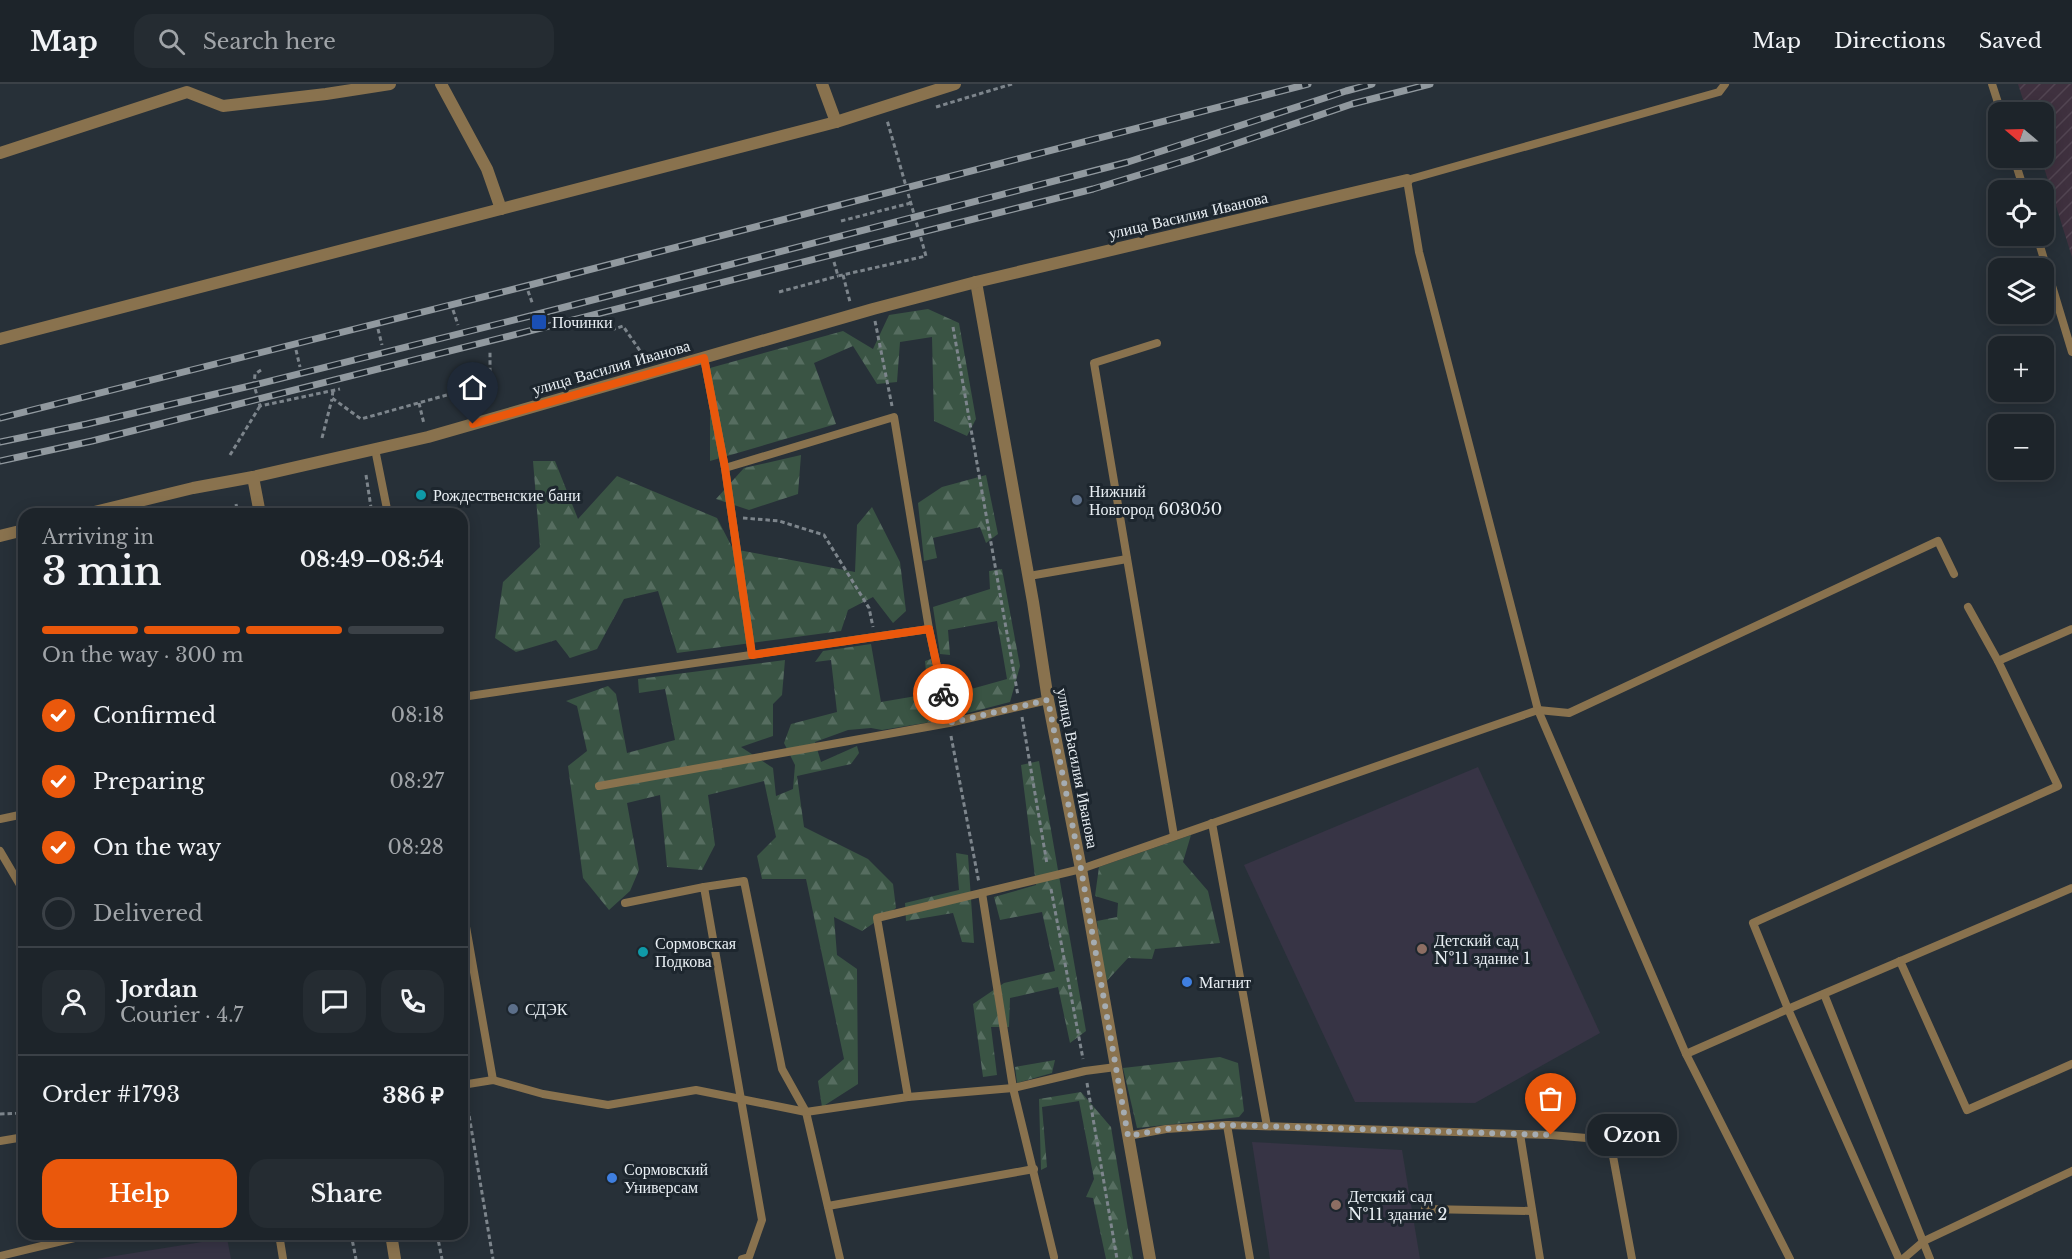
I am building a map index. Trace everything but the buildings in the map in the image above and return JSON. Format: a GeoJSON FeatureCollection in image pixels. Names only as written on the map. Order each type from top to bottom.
{"type":"FeatureCollection","features":[{"type":"Feature","properties":{"kind":"street"},"geometry":{"type":"LineString","coordinates":[[0,153],[185,88],[223,106],[390,84]]}},
{"type":"Feature","properties":{"kind":"street"},"geometry":{"type":"LineString","coordinates":[[441,84],[487,169],[501,209]]}},
{"type":"Feature","properties":{"kind":"street"},"geometry":{"type":"LineString","coordinates":[[822,84],[836,122]]}},
{"type":"Feature","properties":{"kind":"street"},"geometry":{"type":"LineString","coordinates":[[0,339],[836,122],[955,84]]}},
{"type":"Feature","properties":{"kind":"street","name":"улица Василия Иванова"},"geometry":{"type":"LineString","coordinates":[[111,508],[439,434],[873,309],[976,282],[1407,180]]}},
{"type":"Feature","properties":{"kind":"street","name":"улица Василия Иванова"},"geometry":{"type":"LineString","coordinates":[[976,282],[1029,576],[1048,700],[1081,869],[1150,1259]]}},
{"type":"Feature","properties":{"kind":"street"},"geometry":{"type":"LineString","coordinates":[[253,477],[259,508]]}},
{"type":"Feature","properties":{"kind":"street"},"geometry":{"type":"LineString","coordinates":[[0,536],[18,532]]}},
{"type":"Feature","properties":{"kind":"street"},"geometry":{"type":"LineString","coordinates":[[392,1240],[395,1259]]}},
{"type":"Feature","properties":{"kind":"lane"},"geometry":{"type":"LineString","coordinates":[[1725,84],[1719,92],[1407,180],[1419,252],[1538,710],[1686,1054],[1790,1259]]}},
{"type":"Feature","properties":{"kind":"lane"},"geometry":{"type":"LineString","coordinates":[[1992,84],[1998,102]]}},
{"type":"Feature","properties":{"kind":"lane"},"geometry":{"type":"LineString","coordinates":[[2040,246],[2072,352]]}},
{"type":"Feature","properties":{"kind":"lane"},"geometry":{"type":"LineString","coordinates":[[1157,343],[1094,363],[1174,836]]}},
{"type":"Feature","properties":{"kind":"lane"},"geometry":{"type":"LineString","coordinates":[[704,358],[725,468],[752,655]]}},
{"type":"Feature","properties":{"kind":"lane"},"geometry":{"type":"LineString","coordinates":[[725,468],[894,417],[929,629],[949,723]]}},
{"type":"Feature","properties":{"kind":"lane"},"geometry":{"type":"LineString","coordinates":[[375,449],[387,508]]}},
{"type":"Feature","properties":{"kind":"lane"},"geometry":{"type":"LineString","coordinates":[[908,1097],[877,918],[1081,869],[1538,710],[1569,713],[1938,541],[1954,574]]}},
{"type":"Feature","properties":{"kind":"lane"},"geometry":{"type":"LineString","coordinates":[[1029,576],[1127,559]]}},
{"type":"Feature","properties":{"kind":"lane"},"geometry":{"type":"LineString","coordinates":[[1968,607],[1998,661],[2058,786],[1753,923],[1788,1009],[1901,1259],[1924,1241],[2072,1171]]}},
{"type":"Feature","properties":{"kind":"lane"},"geometry":{"type":"LineString","coordinates":[[468,696],[929,629]]}},
{"type":"Feature","properties":{"kind":"lane"},"geometry":{"type":"LineString","coordinates":[[1998,661],[2072,629]]}},
{"type":"Feature","properties":{"kind":"lane"},"geometry":{"type":"LineString","coordinates":[[599,786],[949,723],[1048,700]]}},
{"type":"Feature","properties":{"kind":"lane"},"geometry":{"type":"LineString","coordinates":[[0,819],[18,815]]}},
{"type":"Feature","properties":{"kind":"lane"},"geometry":{"type":"LineString","coordinates":[[1212,823],[1267,1126]]}},
{"type":"Feature","properties":{"kind":"lane"},"geometry":{"type":"LineString","coordinates":[[0,851],[18,880]]}},
{"type":"Feature","properties":{"kind":"lane"},"geometry":{"type":"LineString","coordinates":[[625,903],[704,887],[744,882],[782,1069],[806,1112],[840,1259]]}},
{"type":"Feature","properties":{"kind":"lane"},"geometry":{"type":"LineString","coordinates":[[704,887],[762,1221],[748,1257],[742,1259]]}},
{"type":"Feature","properties":{"kind":"lane"},"geometry":{"type":"LineString","coordinates":[[1686,1054],[2072,888]]}},
{"type":"Feature","properties":{"kind":"lane"},"geometry":{"type":"LineString","coordinates":[[982,893],[1013,1088],[1054,1257]]}},
{"type":"Feature","properties":{"kind":"lane"},"geometry":{"type":"LineString","coordinates":[[468,938],[493,1080]]}},
{"type":"Feature","properties":{"kind":"lane"},"geometry":{"type":"LineString","coordinates":[[1900,961],[1967,1110],[2072,1064]]}},
{"type":"Feature","properties":{"kind":"lane"},"geometry":{"type":"LineString","coordinates":[[1824,994],[1930,1259]]}},
{"type":"Feature","properties":{"kind":"lane"},"geometry":{"type":"LineString","coordinates":[[468,1084],[493,1080],[543,1094],[608,1105],[696,1090],[806,1112],[908,1097],[1013,1088],[1085,1071],[1116,1067]]}},
{"type":"Feature","properties":{"kind":"lane"},"geometry":{"type":"LineString","coordinates":[[1227,1125],[1250,1259]]}},
{"type":"Feature","properties":{"kind":"lane"},"geometry":{"type":"LineString","coordinates":[[1128,1136],[1166,1129],[1227,1125],[1520,1134],[1610,1140],[1632,1259]]}},
{"type":"Feature","properties":{"kind":"lane"},"geometry":{"type":"LineString","coordinates":[[1520,1134],[1540,1259]]}},
{"type":"Feature","properties":{"kind":"lane"},"geometry":{"type":"LineString","coordinates":[[0,1141],[18,1138]]}},
{"type":"Feature","properties":{"kind":"lane"},"geometry":{"type":"LineString","coordinates":[[828,1206],[1034,1170]]}},
{"type":"Feature","properties":{"kind":"lane"},"geometry":{"type":"LineString","coordinates":[[1425,1209],[1532,1211]]}},
{"type":"Feature","properties":{"kind":"lane"},"geometry":{"type":"LineString","coordinates":[[0,1256],[66,1240]]}},
{"type":"Feature","properties":{"kind":"lane"},"geometry":{"type":"LineString","coordinates":[[280,1240],[283,1259]]}},
{"type":"Feature","properties":{"kind":"path"},"geometry":{"type":"LineString","coordinates":[[950,104],[1012,84]]}},
{"type":"Feature","properties":{"kind":"path"},"geometry":{"type":"LineString","coordinates":[[779,292],[926,256],[886,120]]}},
{"type":"Feature","properties":{"kind":"path"},"geometry":{"type":"LineString","coordinates":[[841,221],[910,203]]}},
{"type":"Feature","properties":{"kind":"path"},"geometry":{"type":"LineString","coordinates":[[834,262],[853,315]]}},
{"type":"Feature","properties":{"kind":"path"},"geometry":{"type":"LineString","coordinates":[[528,291],[533,305]]}},
{"type":"Feature","properties":{"kind":"path"},"geometry":{"type":"LineString","coordinates":[[873,309],[894,417]]}},
{"type":"Feature","properties":{"kind":"path"},"geometry":{"type":"LineString","coordinates":[[453,310],[458,325]]}},
{"type":"Feature","properties":{"kind":"path"},"geometry":{"type":"LineString","coordinates":[[611,319],[614,328],[624,326],[654,372]]}},
{"type":"Feature","properties":{"kind":"path"},"geometry":{"type":"LineString","coordinates":[[378,329],[382,345]]}},
{"type":"Feature","properties":{"kind":"path"},"geometry":{"type":"LineString","coordinates":[[296,350],[300,367]]}},
{"type":"Feature","properties":{"kind":"path"},"geometry":{"type":"LineString","coordinates":[[332,399],[361,418],[490,383],[490,350]]}},
{"type":"Feature","properties":{"kind":"path"},"geometry":{"type":"LineString","coordinates":[[230,455],[260,406],[253,379],[255,374],[261,370]]}},
{"type":"Feature","properties":{"kind":"path"},"geometry":{"type":"LineString","coordinates":[[260,406],[340,389]]}},
{"type":"Feature","properties":{"kind":"path"},"geometry":{"type":"LineString","coordinates":[[322,438],[333,391]]}},
{"type":"Feature","properties":{"kind":"path"},"geometry":{"type":"LineString","coordinates":[[362,453],[371,508]]}},
{"type":"Feature","properties":{"kind":"path"},"geometry":{"type":"LineString","coordinates":[[236,504],[237,508]]}},
{"type":"Feature","properties":{"kind":"path"},"geometry":{"type":"LineString","coordinates":[[732,517],[779,521],[824,535],[868,608],[876,637]]}},
{"type":"Feature","properties":{"kind":"path"},"geometry":{"type":"LineString","coordinates":[[949,723],[982,893]]}},
{"type":"Feature","properties":{"kind":"path"},"geometry":{"type":"LineString","coordinates":[[1085,1071],[1117,1259]]}},
{"type":"Feature","properties":{"kind":"path"},"geometry":{"type":"LineString","coordinates":[[468,1109],[493,1259]]}},
{"type":"Feature","properties":{"kind":"path"},"geometry":{"type":"LineString","coordinates":[[0,1114],[18,1113]]}},
{"type":"Feature","properties":{"kind":"path"},"geometry":{"type":"LineString","coordinates":[[352,1240],[356,1259]]}},
{"type":"Feature","properties":{"kind":"path"},"geometry":{"type":"LineString","coordinates":[[438,1240],[442,1259]]}},
{"type":"Feature","properties":{"kind":"shaded area"},"geometry":{"type":"Polygon","coordinates":[[[2018,84],[2072,84],[2072,257],[2054,200],[2054,180],[2048,180],[2044,168],[2054,168],[2054,102],[2024,102],[2018,84]]]}},
{"type":"Feature","properties":{"kind":"shaded area","name":"Детский сад №11 здание 1"},"geometry":{"type":"Polygon","coordinates":[[[1478,767],[1600,1033],[1475,1103],[1355,1102],[1244,865],[1478,767]]]}},
{"type":"Feature","properties":{"kind":"shaded area","name":"Детский сад №11 здание 2"},"geometry":{"type":"Polygon","coordinates":[[[1252,1142],[1402,1150],[1420,1259],[1270,1259],[1252,1142]]]}},
{"type":"Feature","properties":{"kind":"shaded area"},"geometry":{"type":"Polygon","coordinates":[[[215,1240],[227,1240],[231,1259],[96,1259],[215,1240]]]}},
{"type":"Feature","properties":{"kind":"green space"},"geometry":{"type":"Polygon","coordinates":[[[928,309],[959,323],[976,419],[967,436],[934,421],[932,337],[900,342],[897,382],[877,384],[853,346],[814,363],[836,424],[710,461],[710,368],[843,331],[873,349],[889,315],[928,309]]]}},
{"type":"Feature","properties":{"kind":"green space"},"geometry":{"type":"Polygon","coordinates":[[[801,455],[798,494],[749,510],[716,499],[744,468],[801,455]]]}},
{"type":"Feature","properties":{"kind":"green space"},"geometry":{"type":"Polygon","coordinates":[[[533,461],[555,461],[578,519],[617,476],[717,518],[733,549],[855,572],[857,525],[872,507],[900,562],[906,611],[893,623],[873,597],[848,610],[841,631],[677,653],[658,591],[624,599],[597,649],[570,658],[556,640],[516,652],[495,638],[503,582],[540,547],[533,461]]]}},
{"type":"Feature","properties":{"kind":"green space"},"geometry":{"type":"Polygon","coordinates":[[[986,475],[998,534],[986,543],[980,527],[933,538],[937,558],[924,561],[918,503],[942,487],[986,475]]]}},
{"type":"Feature","properties":{"kind":"green space"},"geometry":{"type":"Polygon","coordinates":[[[1002,569],[1020,666],[1010,702],[956,716],[957,693],[1007,679],[997,621],[948,630],[950,655],[940,654],[933,607],[990,589],[989,571],[1002,569]]]}},
{"type":"Feature","properties":{"kind":"green space"},"geometry":{"type":"Polygon","coordinates":[[[871,644],[881,702],[928,694],[925,661],[931,659],[943,720],[882,730],[871,728],[848,730],[815,742],[821,762],[857,746],[859,753],[851,764],[797,776],[804,827],[868,859],[893,884],[896,908],[862,931],[834,917],[837,955],[857,969],[858,1084],[822,1107],[818,1081],[844,1059],[806,879],[762,879],[757,856],[776,837],[764,781],[708,795],[715,845],[702,870],[667,867],[660,795],[627,803],[639,870],[630,891],[609,910],[583,878],[568,766],[587,751],[577,706],[566,701],[608,686],[616,694],[627,753],[675,740],[665,689],[639,693],[638,679],[785,660],[782,695],[773,704],[773,736],[741,747],[773,768],[776,796],[793,789],[795,765],[784,743],[791,724],[837,712],[831,660],[815,662],[823,651],[871,644]]]}},
{"type":"Feature","properties":{"kind":"green space"},"geometry":{"type":"Polygon","coordinates":[[[1039,761],[1086,1031],[1070,1043],[1058,987],[1010,998],[1009,1027],[991,1027],[997,1075],[983,1077],[973,1004],[1004,983],[1055,971],[1042,912],[1000,920],[994,897],[1036,885],[1021,765],[1039,761]]]}},
{"type":"Feature","properties":{"kind":"green space"},"geometry":{"type":"Polygon","coordinates":[[[1191,835],[1183,862],[1208,891],[1220,943],[1155,949],[1152,959],[1128,958],[1104,984],[1097,921],[1117,917],[1118,903],[1095,896],[1099,867],[1191,835]]]}},
{"type":"Feature","properties":{"kind":"green space"},"geometry":{"type":"Polygon","coordinates":[[[956,853],[968,855],[974,943],[962,942],[953,913],[906,921],[905,903],[959,890],[956,853]]]}},
{"type":"Feature","properties":{"kind":"green space"},"geometry":{"type":"Polygon","coordinates":[[[1220,1057],[1238,1063],[1244,1111],[1239,1117],[1137,1128],[1123,1068],[1220,1057]]]}},
{"type":"Feature","properties":{"kind":"green space"},"geometry":{"type":"Polygon","coordinates":[[[1055,1060],[1052,1073],[1017,1083],[1015,1067],[1055,1060]]]}},
{"type":"Feature","properties":{"kind":"green space"},"geometry":{"type":"Polygon","coordinates":[[[1081,1092],[1111,1127],[1133,1259],[1106,1259],[1093,1198],[1086,1197],[1094,1179],[1079,1101],[1042,1107],[1047,1167],[1041,1170],[1039,1099],[1081,1092]]]}},
{"type":"Feature","properties":{"kind":"railway"},"geometry":{"type":"LineString","coordinates":[[0,418],[530,285],[1308,84]]}},
{"type":"Feature","properties":{"kind":"railway"},"geometry":{"type":"LineString","coordinates":[[0,442],[254,385],[1128,162],[1372,84]]}},
{"type":"Feature","properties":{"kind":"railway"},"geometry":{"type":"LineString","coordinates":[[0,461],[92,441],[1093,189],[1191,159],[1352,104],[1430,84]]}},
{"type":"Feature","properties":{"kind":"way so far"},"geometry":{"type":"LineString","coordinates":[[943,694],[949,723],[1048,700],[1081,869],[1128,1136],[1166,1129],[1227,1125],[1551,1135]]}},
{"type":"Feature","properties":{"kind":"place","name":"Починки"},"geometry":{"type":"Point","coordinates":[539,322]}},
{"type":"Feature","properties":{"kind":"place","name":"Рождественские бани"},"geometry":{"type":"Point","coordinates":[421,495]}},
{"type":"Feature","properties":{"kind":"place","name":"Нижний Новгород 603050"},"geometry":{"type":"Point","coordinates":[1077,500]}},
{"type":"Feature","properties":{"kind":"place","name":"Детский сад №11 здание 1"},"geometry":{"type":"Point","coordinates":[1422,949]}},
{"type":"Feature","properties":{"kind":"place","name":"Сормовская Подкова"},"geometry":{"type":"Point","coordinates":[643,952]}},
{"type":"Feature","properties":{"kind":"place","name":"Магнит"},"geometry":{"type":"Point","coordinates":[1187,982]}},
{"type":"Feature","properties":{"kind":"place","name":"СДЭК"},"geometry":{"type":"Point","coordinates":[513,1009]}},
{"type":"Feature","properties":{"kind":"place","name":"Ozon"},"geometry":{"type":"Point","coordinates":[1551,1135]}},
{"type":"Feature","properties":{"kind":"place","name":"Сормовский Универсам"},"geometry":{"type":"Point","coordinates":[612,1178]}},
{"type":"Feature","properties":{"kind":"place","name":"Детский сад №11 здание 2"},"geometry":{"type":"Point","coordinates":[1336,1205]}},
{"type":"Feature","properties":{"kind":"route"},"geometry":{"type":"LineString","coordinates":[[473,424],[704,358],[725,468],[752,655],[929,629],[943,694]]}}]}
